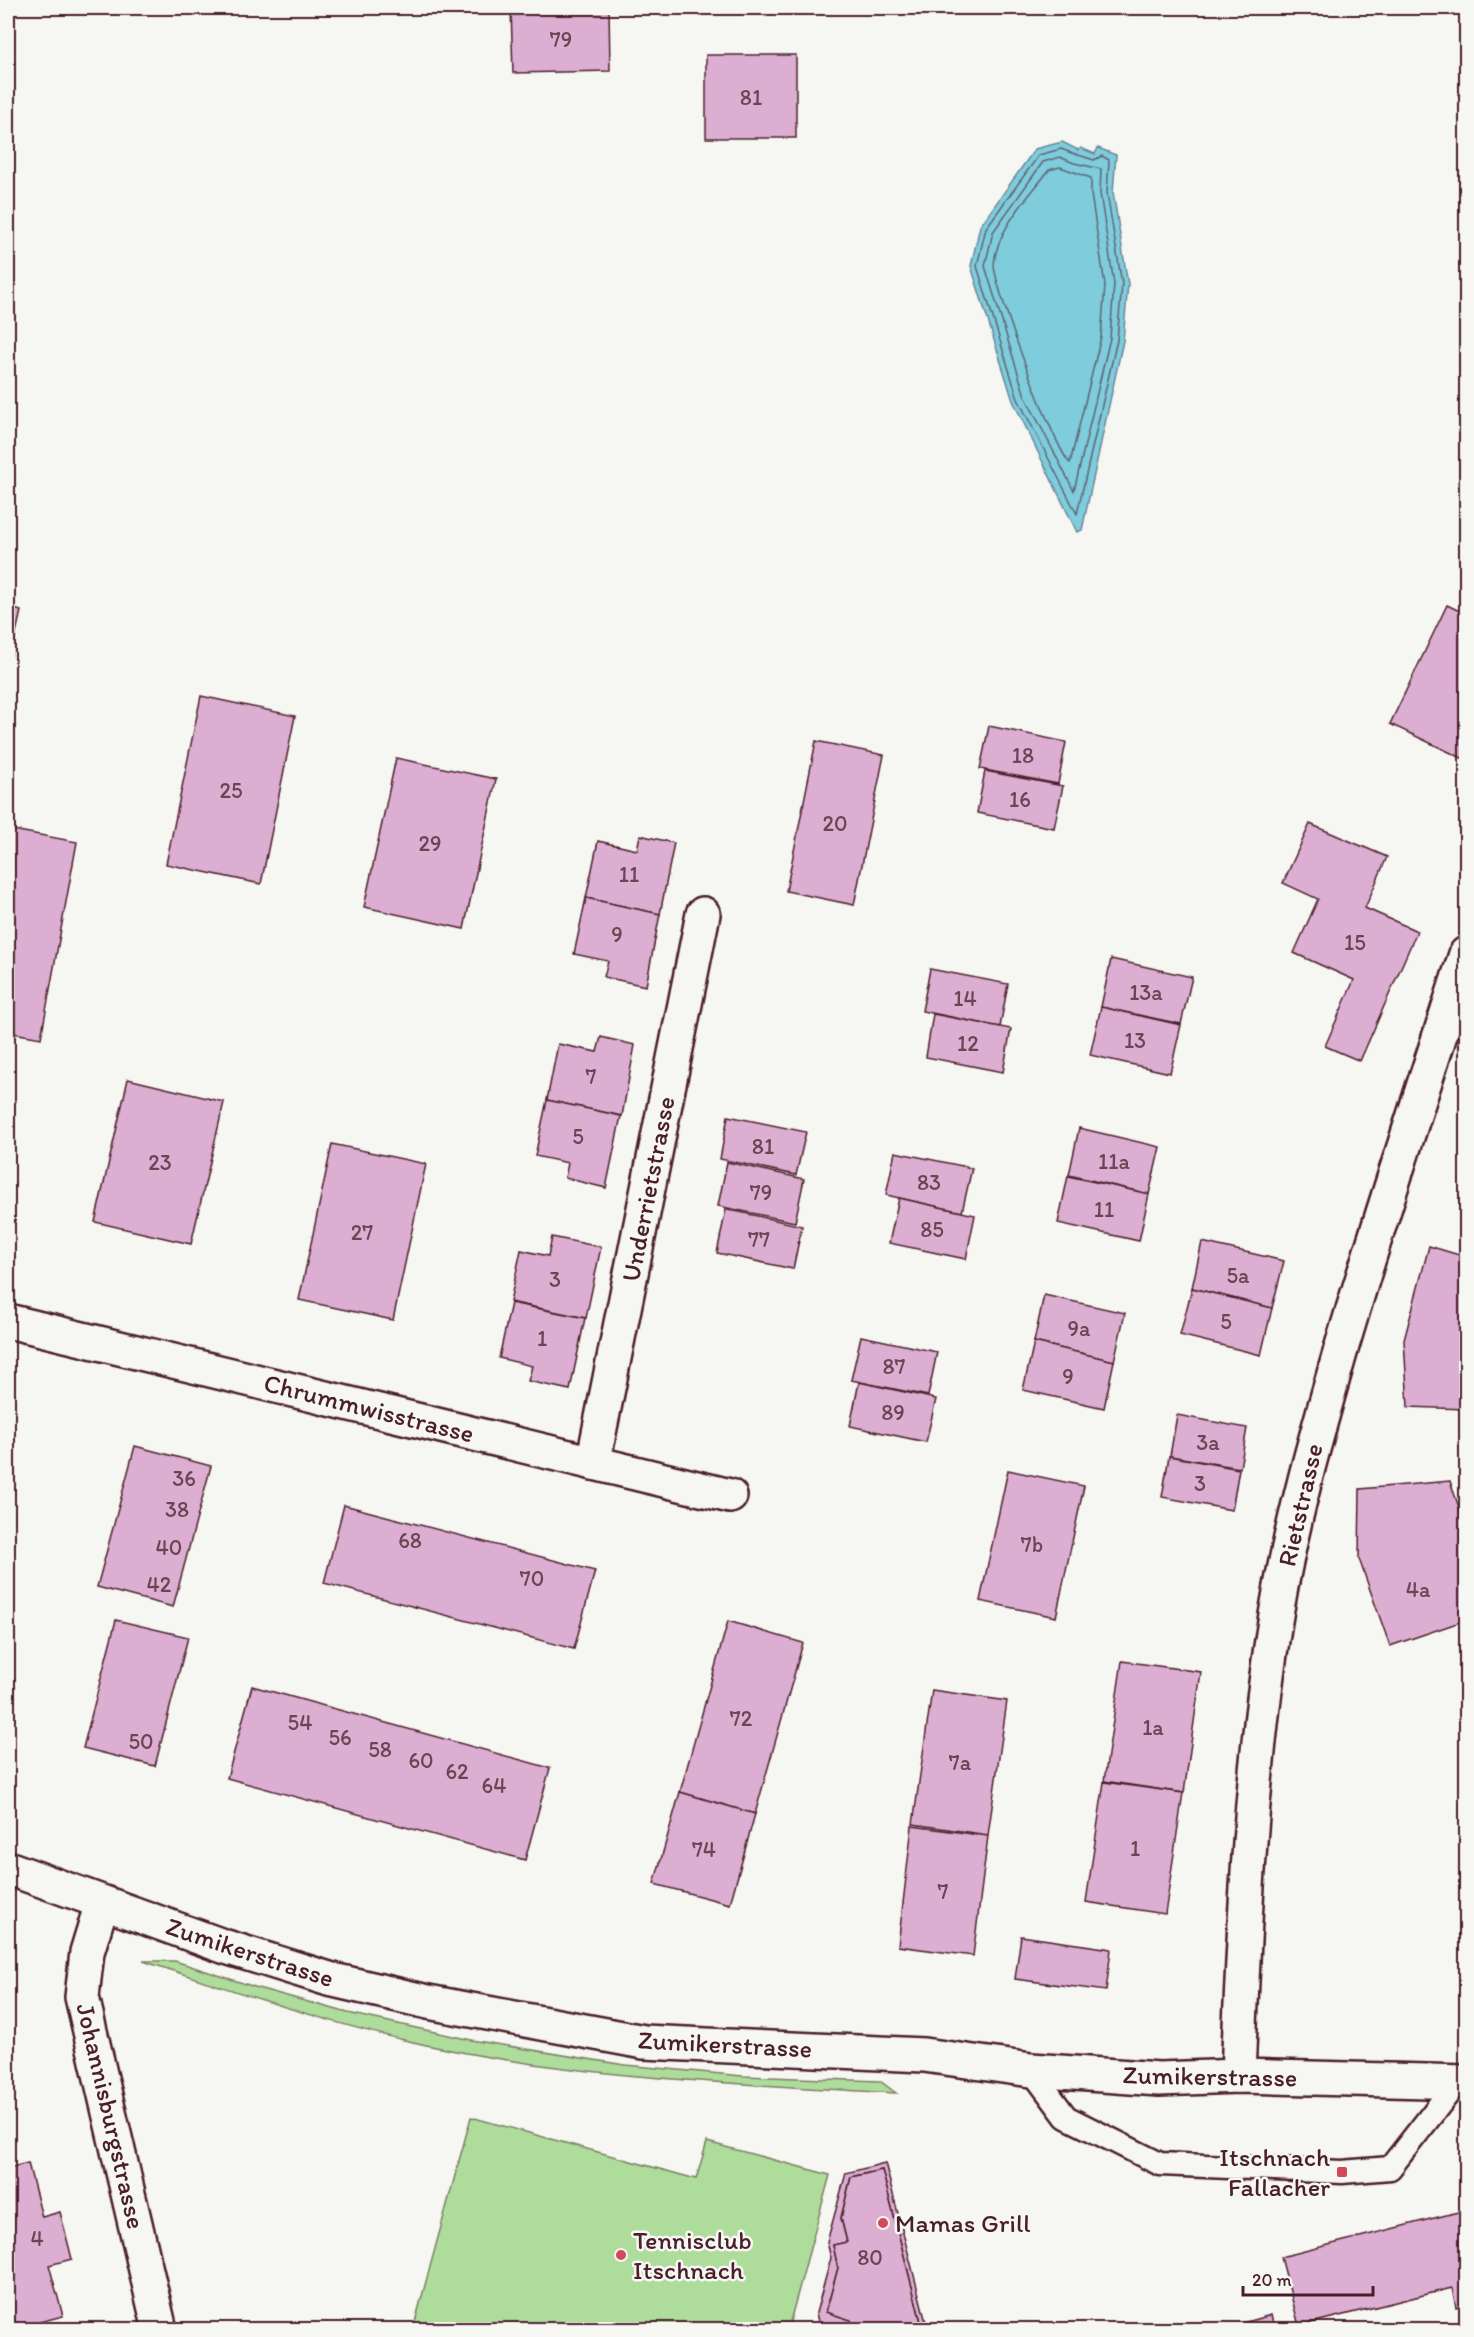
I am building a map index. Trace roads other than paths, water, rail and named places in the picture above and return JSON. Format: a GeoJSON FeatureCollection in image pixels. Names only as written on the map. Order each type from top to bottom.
{"type":"FeatureCollection","features":[{"type":"Feature","properties":{"kind":"street","name":"Underrietstrasse"},"geometry":{"type":"LineString","coordinates":[[593,1463],[703,914]]}},
{"type":"Feature","properties":{"kind":"street","name":"Rietstrasse"},"geometry":{"type":"LineString","coordinates":[[1238,2076],[1254,1803],[1277,1609],[1295,1521],[1323,1413],[1387,1199],[1467,954]]}},
{"type":"Feature","properties":{"kind":"street","name":"Chrummwisstrasse"},"geometry":{"type":"LineString","coordinates":[[8,1321],[730,1496]]}},
{"type":"Feature","properties":{"kind":"street","name":"Zumikerstrasse"},"geometry":{"type":"LineString","coordinates":[[8,1868],[223,1946],[329,1978],[428,2002],[644,2042],[924,2055],[1032,2070],[1159,2079],[1238,2076],[1462,2082]]}},
{"type":"Feature","properties":{"kind":"street","name":"Johannisburgstrasse"},"geometry":{"type":"LineString","coordinates":[[102,1903],[87,1952],[82,1997],[160,2330]]}},
{"type":"Feature","properties":{"kind":"lane"},"geometry":{"type":"LineString","coordinates":[[1032,2070],[1066,2117],[1160,2164],[1342,2172],[1390,2168],[1462,2082]]}},
{"type":"Feature","properties":{"kind":"water"},"geometry":{"type":"Polygon","coordinates":[[[1062,142],[1078,150],[1081,148],[1095,154],[1098,148],[1116,155],[1113,192],[1128,284],[1123,341],[1082,530],[1077,532],[1013,401],[971,266],[980,226],[1035,149],[1062,142]]]}},
{"type":"Feature","properties":{"kind":"place","name":"Itschnach Fallacher"},"geometry":{"type":"Point","coordinates":[1342,2172]}},
{"type":"Feature","properties":{"kind":"place","name":"Mamas Grill"},"geometry":{"type":"Point","coordinates":[883,2223]}},
{"type":"Feature","properties":{"kind":"place","name":"Tennisclub Itschnach"},"geometry":{"type":"Point","coordinates":[621,2255]}}]}
